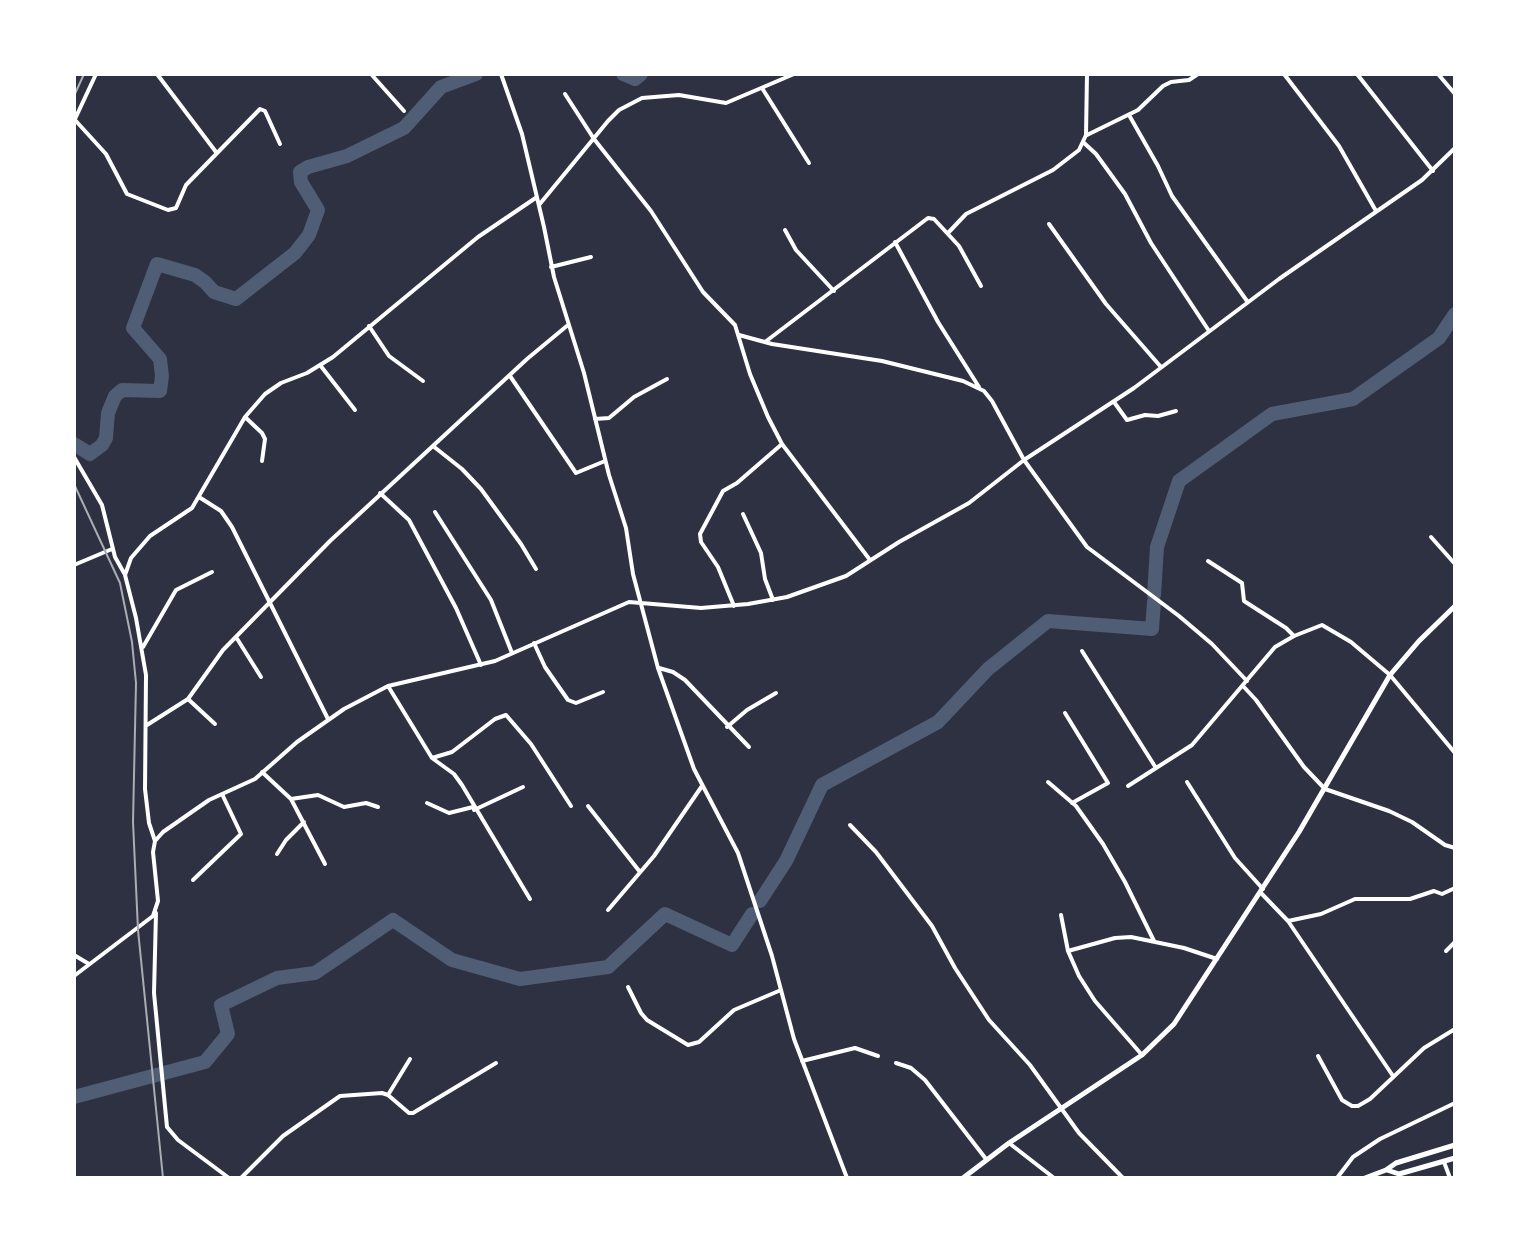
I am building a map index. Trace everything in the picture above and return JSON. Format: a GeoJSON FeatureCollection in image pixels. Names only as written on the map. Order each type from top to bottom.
{"type":"FeatureCollection","features":[{"type":"Feature","properties":{"kind":"street"},"geometry":{"type":"LineString","coordinates":[[96,74],[74,121],[106,154],[127,194],[168,210],[176,208],[186,185],[260,109],[265,111],[280,144]]}},
{"type":"Feature","properties":{"kind":"street"},"geometry":{"type":"LineString","coordinates":[[157,74],[217,153]]}},
{"type":"Feature","properties":{"kind":"street"},"geometry":{"type":"LineString","coordinates":[[371,74],[404,111]]}},
{"type":"Feature","properties":{"kind":"street"},"geometry":{"type":"LineString","coordinates":[[501,74],[522,134],[551,267],[626,528],[633,574],[658,668],[702,786],[738,853],[788,1020],[847,1178]]}},
{"type":"Feature","properties":{"kind":"street"},"geometry":{"type":"LineString","coordinates":[[539,205],[619,110],[648,96],[679,95],[726,103],[794,74]]}},
{"type":"Feature","properties":{"kind":"street"},"geometry":{"type":"LineString","coordinates":[[948,233],[966,214],[1068,160],[1086,135],[1087,74]]}},
{"type":"Feature","properties":{"kind":"street"},"geometry":{"type":"LineString","coordinates":[[1086,135],[1129,115],[1163,86],[1189,80],[1198,74]]}},
{"type":"Feature","properties":{"kind":"street"},"geometry":{"type":"LineString","coordinates":[[1284,74],[1345,155],[1376,211]]}},
{"type":"Feature","properties":{"kind":"street"},"geometry":{"type":"LineString","coordinates":[[1357,74],[1433,171]]}},
{"type":"Feature","properties":{"kind":"street"},"geometry":{"type":"LineString","coordinates":[[1438,74],[1455,94]]}},
{"type":"Feature","properties":{"kind":"street"},"geometry":{"type":"LineString","coordinates":[[762,88],[809,163]]}},
{"type":"Feature","properties":{"kind":"street"},"geometry":{"type":"LineString","coordinates":[[565,94],[594,139],[651,211],[703,292],[735,325],[750,374],[782,444],[870,560]]}},
{"type":"Feature","properties":{"kind":"street"},"geometry":{"type":"LineString","coordinates":[[1129,115],[1172,196],[1248,302]]}},
{"type":"Feature","properties":{"kind":"street"},"geometry":{"type":"LineString","coordinates":[[1083,142],[1096,154],[1125,194],[1151,243],[1209,331]]}},
{"type":"Feature","properties":{"kind":"street"},"geometry":{"type":"LineString","coordinates":[[155,841],[169,827],[222,794],[248,783],[328,719],[388,686],[481,665],[629,602],[685,607],[734,606],[773,600],[846,576],[969,503],[1024,460],[1114,402],[1248,302],[1433,171],[1455,148]]}},
{"type":"Feature","properties":{"kind":"street"},"geometry":{"type":"LineString","coordinates":[[125,575],[131,558],[142,543],[187,514],[245,417],[272,388],[320,365],[478,237],[537,197]]}},
{"type":"Feature","properties":{"kind":"street"},"geometry":{"type":"LineString","coordinates":[[765,342],[928,218],[934,219],[959,246],[981,286]]}},
{"type":"Feature","properties":{"kind":"street"},"geometry":{"type":"LineString","coordinates":[[1049,224],[1106,304],[1161,367]]}},
{"type":"Feature","properties":{"kind":"street"},"geometry":{"type":"LineString","coordinates":[[785,230],[796,250],[834,291]]}},
{"type":"Feature","properties":{"kind":"street"},"geometry":{"type":"LineString","coordinates":[[895,242],[944,332],[980,389],[992,401],[1024,460],[1087,547],[1212,644],[1245,684],[1304,767],[1325,789],[1389,811],[1455,848]]}},
{"type":"Feature","properties":{"kind":"street"},"geometry":{"type":"LineString","coordinates":[[551,267],[591,257]]}},
{"type":"Feature","properties":{"kind":"street"},"geometry":{"type":"LineString","coordinates":[[147,725],[188,699],[217,657],[380,493],[568,325]]}},
{"type":"Feature","properties":{"kind":"street"},"geometry":{"type":"LineString","coordinates":[[369,326],[389,356],[423,381]]}},
{"type":"Feature","properties":{"kind":"street"},"geometry":{"type":"LineString","coordinates":[[739,335],[882,361],[963,381],[980,389]]}},
{"type":"Feature","properties":{"kind":"street"},"geometry":{"type":"LineString","coordinates":[[320,365],[355,410]]}},
{"type":"Feature","properties":{"kind":"street"},"geometry":{"type":"LineString","coordinates":[[509,375],[576,473],[605,461]]}},
{"type":"Feature","properties":{"kind":"street"},"geometry":{"type":"LineString","coordinates":[[595,419],[609,418],[634,397],[667,379]]}},
{"type":"Feature","properties":{"kind":"street"},"geometry":{"type":"LineString","coordinates":[[1114,402],[1127,420],[1176,411]]}},
{"type":"Feature","properties":{"kind":"street"},"geometry":{"type":"LineString","coordinates":[[245,417],[265,439],[262,461]]}},
{"type":"Feature","properties":{"kind":"street"},"geometry":{"type":"LineString","coordinates":[[734,606],[718,567],[701,542],[700,534],[723,491],[737,483],[782,444]]}},
{"type":"Feature","properties":{"kind":"street"},"geometry":{"type":"LineString","coordinates":[[433,446],[481,489],[536,569]]}},
{"type":"Feature","properties":{"kind":"street"},"geometry":{"type":"LineString","coordinates":[[74,457],[102,505],[112,549],[125,575],[142,650],[147,725],[145,789],[149,823],[155,841],[153,861],[158,893],[154,978],[167,1127],[178,1140],[229,1178]]}},
{"type":"Feature","properties":{"kind":"street"},"geometry":{"type":"LineString","coordinates":[[380,493],[409,520],[456,608],[481,665]]}},
{"type":"Feature","properties":{"kind":"street"},"geometry":{"type":"LineString","coordinates":[[199,497],[226,517],[328,719]]}},
{"type":"Feature","properties":{"kind":"street"},"geometry":{"type":"LineString","coordinates":[[435,512],[491,600],[512,653]]}},
{"type":"Feature","properties":{"kind":"street"},"geometry":{"type":"LineString","coordinates":[[743,514],[761,553],[763,573],[773,600]]}},
{"type":"Feature","properties":{"kind":"street"},"geometry":{"type":"LineString","coordinates":[[1431,537],[1455,564]]}},
{"type":"Feature","properties":{"kind":"street"},"geometry":{"type":"LineString","coordinates":[[74,565],[112,549]]}},
{"type":"Feature","properties":{"kind":"street"},"geometry":{"type":"LineString","coordinates":[[1208,561],[1242,583],[1244,601],[1294,636]]}},
{"type":"Feature","properties":{"kind":"street"},"geometry":{"type":"LineString","coordinates":[[142,650],[176,590],[212,572]]}},
{"type":"Feature","properties":{"kind":"street"},"geometry":{"type":"LineString","coordinates":[[963,1178],[1009,1143],[1142,1055],[1174,1024],[1262,891],[1390,675],[1455,606]]}},
{"type":"Feature","properties":{"kind":"street"},"geometry":{"type":"LineString","coordinates":[[1128,786],[1192,745],[1275,647],[1294,636],[1325,626],[1351,642],[1390,675],[1455,753]]}},
{"type":"Feature","properties":{"kind":"street"},"geometry":{"type":"LineString","coordinates":[[236,637],[261,677]]}},
{"type":"Feature","properties":{"kind":"street"},"geometry":{"type":"LineString","coordinates":[[534,643],[545,667],[568,700],[576,703],[603,692]]}},
{"type":"Feature","properties":{"kind":"street"},"geometry":{"type":"LineString","coordinates":[[1082,651],[1156,768]]}},
{"type":"Feature","properties":{"kind":"street"},"geometry":{"type":"LineString","coordinates":[[658,668],[673,672],[685,680],[749,747]]}},
{"type":"Feature","properties":{"kind":"street"},"geometry":{"type":"LineString","coordinates":[[388,686],[432,758],[454,774],[530,899]]}},
{"type":"Feature","properties":{"kind":"street"},"geometry":{"type":"LineString","coordinates":[[727,727],[747,710],[776,693]]}},
{"type":"Feature","properties":{"kind":"street"},"geometry":{"type":"LineString","coordinates":[[188,699],[215,724]]}},
{"type":"Feature","properties":{"kind":"street"},"geometry":{"type":"LineString","coordinates":[[1065,713],[1108,780],[1105,786],[1072,803]]}},
{"type":"Feature","properties":{"kind":"street"},"geometry":{"type":"LineString","coordinates":[[432,758],[452,752],[495,719],[506,715],[531,744],[571,806]]}},
{"type":"Feature","properties":{"kind":"street"},"geometry":{"type":"LineString","coordinates":[[262,772],[291,799],[325,864]]}},
{"type":"Feature","properties":{"kind":"street"},"geometry":{"type":"LineString","coordinates":[[1048,782],[1072,803],[1116,865],[1154,941]]}},
{"type":"Feature","properties":{"kind":"street"},"geometry":{"type":"LineString","coordinates":[[1187,782],[1235,858],[1288,921],[1393,1076]]}},
{"type":"Feature","properties":{"kind":"street"},"geometry":{"type":"LineString","coordinates":[[608,910],[664,842],[702,786]]}},
{"type":"Feature","properties":{"kind":"street"},"geometry":{"type":"LineString","coordinates":[[427,803],[449,813],[474,808],[523,787]]}},
{"type":"Feature","properties":{"kind":"street"},"geometry":{"type":"LineString","coordinates":[[193,880],[241,834],[222,794]]}},
{"type":"Feature","properties":{"kind":"street"},"geometry":{"type":"LineString","coordinates":[[291,799],[318,795],[344,807],[366,803],[378,807]]}},
{"type":"Feature","properties":{"kind":"street"},"geometry":{"type":"LineString","coordinates":[[588,806],[640,872]]}},
{"type":"Feature","properties":{"kind":"street"},"geometry":{"type":"LineString","coordinates":[[277,854],[304,822]]}},
{"type":"Feature","properties":{"kind":"street"},"geometry":{"type":"LineString","coordinates":[[850,825],[876,852],[928,920],[989,1020],[1030,1065],[1079,1133],[1123,1178]]}},
{"type":"Feature","properties":{"kind":"street"},"geometry":{"type":"LineString","coordinates":[[1288,921],[1321,914],[1355,899],[1410,899],[1434,891],[1442,894],[1455,888]]}},
{"type":"Feature","properties":{"kind":"street"},"geometry":{"type":"LineString","coordinates":[[74,976],[138,930],[156,911]]}},
{"type":"Feature","properties":{"kind":"street"},"geometry":{"type":"LineString","coordinates":[[1061,915],[1068,951],[1087,989],[1142,1055]]}},
{"type":"Feature","properties":{"kind":"street"},"geometry":{"type":"LineString","coordinates":[[1068,951],[1124,937],[1184,948],[1217,959]]}},
{"type":"Feature","properties":{"kind":"street"},"geometry":{"type":"LineString","coordinates":[[1446,951],[1455,942]]}},
{"type":"Feature","properties":{"kind":"street"},"geometry":{"type":"LineString","coordinates":[[74,955],[89,964]]}},
{"type":"Feature","properties":{"kind":"street"},"geometry":{"type":"LineString","coordinates":[[628,987],[647,1020],[688,1045],[699,1042],[734,1010],[781,990]]}},
{"type":"Feature","properties":{"kind":"street"},"geometry":{"type":"LineString","coordinates":[[1318,1056],[1342,1100],[1352,1106],[1370,1099],[1424,1048],[1455,1029]]}},
{"type":"Feature","properties":{"kind":"street"},"geometry":{"type":"LineString","coordinates":[[802,1061],[855,1048],[878,1056]]}},
{"type":"Feature","properties":{"kind":"street"},"geometry":{"type":"LineString","coordinates":[[388,1095],[410,1059]]}},
{"type":"Feature","properties":{"kind":"street"},"geometry":{"type":"LineString","coordinates":[[241,1178],[283,1136],[334,1099],[363,1092],[388,1095],[413,1113],[496,1063]]}},
{"type":"Feature","properties":{"kind":"street"},"geometry":{"type":"LineString","coordinates":[[896,1063],[911,1068],[925,1080],[986,1159]]}},
{"type":"Feature","properties":{"kind":"street"},"geometry":{"type":"LineString","coordinates":[[1337,1178],[1353,1157],[1380,1139],[1455,1103]]}},
{"type":"Feature","properties":{"kind":"street"},"geometry":{"type":"LineString","coordinates":[[1009,1143],[1054,1178]]}},
{"type":"Feature","properties":{"kind":"street"},"geometry":{"type":"LineString","coordinates":[[1365,1178],[1396,1163],[1455,1145]]}},
{"type":"Feature","properties":{"kind":"street"},"geometry":{"type":"LineString","coordinates":[[1386,1170],[1399,1174],[1455,1158]]}},
{"type":"Feature","properties":{"kind":"street"},"geometry":{"type":"LineString","coordinates":[[1443,1161],[1450,1178]]}},
{"type":"Feature","properties":{"kind":"waterway"},"geometry":{"type":"LineString","coordinates":[[74,444],[90,454],[102,445],[106,438],[108,413],[115,396],[122,390],[160,391],[160,359],[133,328],[157,264],[195,275],[214,292],[236,299],[295,253],[309,235],[318,210],[301,182],[300,172],[347,156],[404,128],[441,87],[476,74]]}},
{"type":"Feature","properties":{"kind":"waterway"},"geometry":{"type":"LineString","coordinates":[[623,74],[635,79],[641,74]]}},
{"type":"Feature","properties":{"kind":"waterway"},"geometry":{"type":"LineString","coordinates":[[1154,595],[1157,547],[1179,481],[1272,414],[1353,399],[1439,338],[1455,314]]}},
{"type":"Feature","properties":{"kind":"waterway"},"geometry":{"type":"LineString","coordinates":[[760,901],[786,861],[822,785],[938,722],[988,669],[1048,621],[1152,629],[1154,602]]}},
{"type":"Feature","properties":{"kind":"waterway"},"geometry":{"type":"LineString","coordinates":[[74,1097],[205,1062],[228,1034],[221,1005],[277,978],[315,973],[393,920],[452,960],[520,979],[608,967],[665,914],[732,945],[752,914]]}},
{"type":"Feature","properties":{"kind":"railway"},"geometry":{"type":"LineString","coordinates":[[74,96],[84,74]]}},
{"type":"Feature","properties":{"kind":"railway"},"geometry":{"type":"LineString","coordinates":[[74,484],[120,583],[132,642],[136,683],[133,822],[138,930],[163,1178]]}}]}
